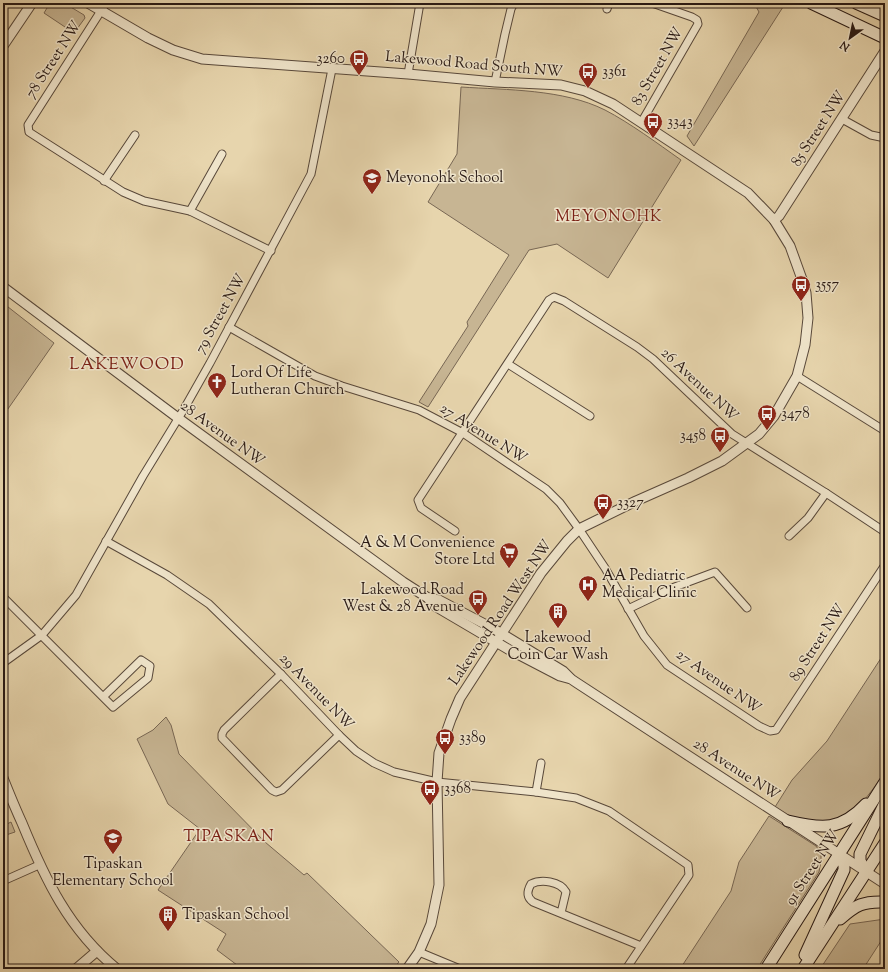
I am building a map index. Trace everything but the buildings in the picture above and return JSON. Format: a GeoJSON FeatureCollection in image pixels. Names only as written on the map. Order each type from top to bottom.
{"type":"FeatureCollection","features":[{"type":"Feature","properties":{"kind":"main road"},"geometry":{"type":"LineString","coordinates":[[811,3],[885,38]]}},
{"type":"Feature","properties":{"kind":"main road"},"geometry":{"type":"LineString","coordinates":[[856,3],[885,16]]}},
{"type":"Feature","properties":{"kind":"main road"},"geometry":{"type":"LineString","coordinates":[[788,821],[815,826],[835,825],[862,809],[885,782]]}},
{"type":"Feature","properties":{"kind":"main road","name":"91 Street NW"},"geometry":{"type":"LineString","coordinates":[[766,969],[885,782]]}},
{"type":"Feature","properties":{"kind":"main road"},"geometry":{"type":"LineString","coordinates":[[866,872],[860,861],[860,854],[885,803]]}},
{"type":"Feature","properties":{"kind":"main road"},"geometry":{"type":"LineString","coordinates":[[801,969],[885,843]]}},
{"type":"Feature","properties":{"kind":"main road"},"geometry":{"type":"LineString","coordinates":[[801,969],[802,960],[844,870],[844,865],[839,854]]}},
{"type":"Feature","properties":{"kind":"main road"},"geometry":{"type":"LineString","coordinates":[[828,930],[848,912],[865,902],[885,902]]}},
{"type":"Feature","properties":{"kind":"street"},"geometry":{"type":"LineString","coordinates":[[3,46],[32,3]]}},
{"type":"Feature","properties":{"kind":"street","name":"Lakewood Road South NW"},"geometry":{"type":"LineString","coordinates":[[88,3],[104,7],[148,38],[173,50],[202,59],[332,68],[494,82],[561,85],[585,91],[613,104],[748,193],[774,220],[790,246],[800,270]]}},
{"type":"Feature","properties":{"kind":"street"},"geometry":{"type":"LineString","coordinates":[[408,74],[420,3]]}},
{"type":"Feature","properties":{"kind":"street"},"geometry":{"type":"LineString","coordinates":[[494,82],[506,28],[514,3]]}},
{"type":"Feature","properties":{"kind":"street","name":"83 Street NW"},"geometry":{"type":"LineString","coordinates":[[641,123],[698,24],[696,20],[692,18],[652,3]]}},
{"type":"Feature","properties":{"kind":"street","name":"78 Street NW"},"geometry":{"type":"LineString","coordinates":[[104,7],[28,125],[29,132],[104,180]]}},
{"type":"Feature","properties":{"kind":"street","name":"85 Street NW"},"geometry":{"type":"LineString","coordinates":[[774,220],[779,216],[885,51]]}},
{"type":"Feature","properties":{"kind":"street","name":"79 Street NW"},"geometry":{"type":"LineString","coordinates":[[3,663],[42,635],[76,595],[143,476],[178,418],[271,251],[311,174],[332,68]]}},
{"type":"Feature","properties":{"kind":"street"},"geometry":{"type":"LineString","coordinates":[[842,119],[872,135],[885,138]]}},
{"type":"Feature","properties":{"kind":"street"},"geometry":{"type":"LineString","coordinates":[[135,135],[104,180],[123,192],[144,201],[190,211],[271,251]]}},
{"type":"Feature","properties":{"kind":"street"},"geometry":{"type":"LineString","coordinates":[[190,211],[222,154]]}},
{"type":"Feature","properties":{"kind":"street","name":"Lakewood Road West NW"},"geometry":{"type":"LineString","coordinates":[[407,969],[419,952],[431,924],[439,885],[437,782],[439,753],[460,698],[541,573],[566,541],[579,530],[636,501],[722,461],[759,434],[774,416],[797,376],[805,345],[808,318],[806,293],[800,270]]}},
{"type":"Feature","properties":{"kind":"street","name":"28 Avenue NW"},"geometry":{"type":"LineString","coordinates":[[3,288],[342,539],[402,582],[428,598],[435,606],[496,643],[560,676],[571,679]]}},
{"type":"Feature","properties":{"kind":"street","name":"26 Avenue NW"},"geometry":{"type":"LineString","coordinates":[[508,364],[549,300],[554,297],[564,301],[638,346],[654,359],[732,434],[885,532]]}},
{"type":"Feature","properties":{"kind":"street","name":"27 Avenue NW"},"geometry":{"type":"LineString","coordinates":[[228,327],[315,376],[419,410],[463,433],[546,489],[560,503],[605,568],[644,636],[668,664],[759,726],[770,731]]}},
{"type":"Feature","properties":{"kind":"street"},"geometry":{"type":"LineString","coordinates":[[455,531],[421,508],[418,500],[508,364],[590,416]]}},
{"type":"Feature","properties":{"kind":"street"},"geometry":{"type":"LineString","coordinates":[[797,376],[885,431]]}},
{"type":"Feature","properties":{"kind":"street"},"geometry":{"type":"LineString","coordinates":[[789,536],[808,518],[826,493]]}},
{"type":"Feature","properties":{"kind":"street","name":"29 Avenue NW"},"geometry":{"type":"LineString","coordinates":[[106,541],[166,575],[209,604],[281,674],[339,735],[356,751],[374,763],[394,772],[437,782],[536,792],[576,798],[609,810],[688,865],[689,874],[641,946]]}},
{"type":"Feature","properties":{"kind":"street","name":"89 Street NW"},"geometry":{"type":"LineString","coordinates":[[770,731],[776,730],[885,565]]}},
{"type":"Feature","properties":{"kind":"street"},"geometry":{"type":"LineString","coordinates":[[628,609],[672,588],[715,572],[746,608]]}},
{"type":"Feature","properties":{"kind":"street"},"geometry":{"type":"LineString","coordinates":[[3,597],[42,635],[103,698],[113,707],[148,678],[150,666],[141,660],[103,698]]}},
{"type":"Feature","properties":{"kind":"street","name":"28 Avenue NW"},"geometry":{"type":"LineString","coordinates":[[428,598],[439,600],[502,634],[563,671],[571,679],[885,884]]}},
{"type":"Feature","properties":{"kind":"street"},"geometry":{"type":"LineString","coordinates":[[281,674],[224,730],[222,738],[272,790],[276,792],[282,790],[339,735]]}},
{"type":"Feature","properties":{"kind":"street"},"geometry":{"type":"LineString","coordinates":[[536,792],[541,763]]}},
{"type":"Feature","properties":{"kind":"street"},"geometry":{"type":"LineString","coordinates":[[3,779],[39,865],[57,898],[77,929],[97,951],[117,969]]}},
{"type":"Feature","properties":{"kind":"street"},"geometry":{"type":"LineString","coordinates":[[3,881],[39,865]]}},
{"type":"Feature","properties":{"kind":"street"},"geometry":{"type":"LineString","coordinates":[[562,913],[566,892],[562,886],[559,884],[539,882],[531,884],[528,894],[531,901],[641,946],[626,969]]}},
{"type":"Feature","properties":{"kind":"street"},"geometry":{"type":"LineString","coordinates":[[76,969],[97,951]]}},
{"type":"Feature","properties":{"kind":"street"},"geometry":{"type":"LineString","coordinates":[[419,952],[460,969]]}},
{"type":"Feature","properties":{"kind":"shaded area"},"geometry":{"type":"Polygon","coordinates":[[[50,3],[64,3],[84,15],[85,18],[74,33],[44,13],[50,3]]]}},
{"type":"Feature","properties":{"kind":"shaded area"},"geometry":{"type":"Polygon","coordinates":[[[754,3],[773,3],[783,7],[694,146],[687,136],[759,12],[754,3]]]}},
{"type":"Feature","properties":{"kind":"shaded area"},"geometry":{"type":"Polygon","coordinates":[[[461,87],[553,94],[589,103],[624,121],[681,160],[608,278],[557,244],[529,250],[428,407],[419,402],[468,326],[467,322],[509,255],[428,202],[457,154],[461,87]]]}},
{"type":"Feature","properties":{"kind":"shaded area"},"geometry":{"type":"Polygon","coordinates":[[[3,303],[54,343],[3,416],[3,303]]]}},
{"type":"Feature","properties":{"kind":"shaded area"},"geometry":{"type":"Polygon","coordinates":[[[885,652],[885,772],[873,789],[862,803],[852,812],[828,823],[795,819],[775,807],[792,780],[827,741],[885,652]]]}},
{"type":"Feature","properties":{"kind":"shaded area"},"geometry":{"type":"Polygon","coordinates":[[[166,717],[171,725],[179,754],[265,842],[304,875],[307,873],[399,962],[393,969],[234,969],[237,965],[217,950],[226,934],[158,890],[200,829],[168,804],[137,739],[153,730],[166,717]]]}},
{"type":"Feature","properties":{"kind":"shaded area"},"geometry":{"type":"Polygon","coordinates":[[[769,816],[816,846],[821,853],[819,872],[757,969],[680,969],[731,891],[739,862],[769,816]]]}},
{"type":"Feature","properties":{"kind":"shaded area"},"geometry":{"type":"Polygon","coordinates":[[[11,822],[15,832],[3,836],[3,826],[11,822]]]}},
{"type":"Feature","properties":{"kind":"shaded area"},"geometry":{"type":"Polygon","coordinates":[[[885,919],[885,935],[863,969],[820,969],[850,924],[885,919]]]}},
{"type":"Feature","properties":{"kind":"place","name":"3260"},"geometry":{"type":"Point","coordinates":[359,76]}},
{"type":"Feature","properties":{"kind":"place","name":"3361"},"geometry":{"type":"Point","coordinates":[588,89]}},
{"type":"Feature","properties":{"kind":"place","name":"3343"},"geometry":{"type":"Point","coordinates":[653,139]}},
{"type":"Feature","properties":{"kind":"place","name":"Meyonohk School"},"geometry":{"type":"Point","coordinates":[372,195]}},
{"type":"Feature","properties":{"kind":"place","name":"3557"},"geometry":{"type":"Point","coordinates":[801,302]}},
{"type":"Feature","properties":{"kind":"place","name":"Lord Of Life Lutheran Church"},"geometry":{"type":"Point","coordinates":[217,399]}},
{"type":"Feature","properties":{"kind":"place","name":"3478"},"geometry":{"type":"Point","coordinates":[767,431]}},
{"type":"Feature","properties":{"kind":"place","name":"3458"},"geometry":{"type":"Point","coordinates":[720,453]}},
{"type":"Feature","properties":{"kind":"place","name":"3327"},"geometry":{"type":"Point","coordinates":[603,520]}},
{"type":"Feature","properties":{"kind":"place","name":"A & M Convenience Store Ltd"},"geometry":{"type":"Point","coordinates":[509,569]}},
{"type":"Feature","properties":{"kind":"place","name":"AA Pediatric Medical Clinic"},"geometry":{"type":"Point","coordinates":[588,602]}},
{"type":"Feature","properties":{"kind":"place","name":"Lakewood Road West & 28 Avenue"},"geometry":{"type":"Point","coordinates":[478,616]}},
{"type":"Feature","properties":{"kind":"place","name":"Lakewood Coin Car Wash"},"geometry":{"type":"Point","coordinates":[558,629]}},
{"type":"Feature","properties":{"kind":"place","name":"3389"},"geometry":{"type":"Point","coordinates":[445,755]}},
{"type":"Feature","properties":{"kind":"place","name":"3368"},"geometry":{"type":"Point","coordinates":[430,806]}},
{"type":"Feature","properties":{"kind":"place","name":"Tipaskan Elementary School"},"geometry":{"type":"Point","coordinates":[113,855]}},
{"type":"Feature","properties":{"kind":"place","name":"Tipaskan School"},"geometry":{"type":"Point","coordinates":[168,932]}},
{"type":"Feature","properties":{"kind":"district","name":"MEYONOHK"},"geometry":{"type":"Point","coordinates":[609,217]}},
{"type":"Feature","properties":{"kind":"district","name":"LAKEWOOD"},"geometry":{"type":"Point","coordinates":[127,365]}},
{"type":"Feature","properties":{"kind":"district","name":"TIPASKAN"},"geometry":{"type":"Point","coordinates":[229,837]}}]}
